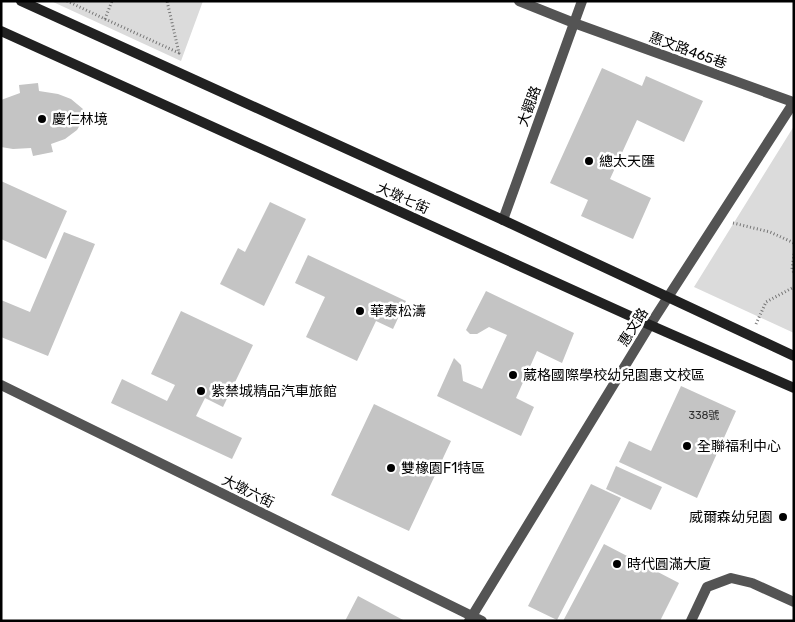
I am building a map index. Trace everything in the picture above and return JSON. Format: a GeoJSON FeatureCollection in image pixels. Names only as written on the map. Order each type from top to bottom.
{"type":"FeatureCollection","features":[{"type":"Feature","properties":{"kind":"street","name":"大墩七街"},"geometry":{"type":"LineString","coordinates":[[21,1],[502,220],[794,356]]}},
{"type":"Feature","properties":{"kind":"street","name":"惠文路465巷"},"geometry":{"type":"LineString","coordinates":[[520,1],[574,23],[794,102]]}},
{"type":"Feature","properties":{"kind":"street","name":"大觀路"},"geometry":{"type":"LineString","coordinates":[[502,220],[582,1]]}},
{"type":"Feature","properties":{"kind":"street","name":"大墩七街"},"geometry":{"type":"LineString","coordinates":[[1,32],[650,325],[794,388]]}},
{"type":"Feature","properties":{"kind":"street","name":"惠文路"},"geometry":{"type":"LineString","coordinates":[[470,618],[650,325],[794,102]]}},
{"type":"Feature","properties":{"kind":"street","name":"大墩六街"},"geometry":{"type":"LineString","coordinates":[[1,385],[470,618],[482,621]]}},
{"type":"Feature","properties":{"kind":"street"},"geometry":{"type":"LineString","coordinates":[[691,621],[707,587],[731,578],[752,583],[794,602]]}},
{"type":"Feature","properties":{"kind":"path"},"geometry":{"type":"LineString","coordinates":[[67,1],[179,53],[168,1]]}},
{"type":"Feature","properties":{"kind":"path"},"geometry":{"type":"LineString","coordinates":[[105,19],[112,1]]}},
{"type":"Feature","properties":{"kind":"path"},"geometry":{"type":"LineString","coordinates":[[718,219],[770,232],[794,243]]}},
{"type":"Feature","properties":{"kind":"path"},"geometry":{"type":"LineString","coordinates":[[794,254],[792,269],[794,273]]}},
{"type":"Feature","properties":{"kind":"path"},"geometry":{"type":"LineString","coordinates":[[751,336],[766,302],[794,288]]}},
{"type":"Feature","properties":{"kind":"shaded area"},"geometry":{"type":"Polygon","coordinates":[[[51,1],[203,1],[181,61],[51,1]]]}},
{"type":"Feature","properties":{"kind":"shaded area"},"geometry":{"type":"Polygon","coordinates":[[[794,126],[794,333],[694,287],[794,126]]]}},
{"type":"Feature","properties":{"kind":"building","name":"總太天匯"},"geometry":{"type":"Polygon","coordinates":[[[602,68],[642,86],[646,76],[703,101],[684,142],[637,120],[610,179],[651,198],[633,239],[581,216],[588,200],[550,183],[602,68]]]}},
{"type":"Feature","properties":{"kind":"building","name":"慶仁林境"},"geometry":{"type":"Polygon","coordinates":[[[38,83],[39,91],[58,94],[71,99],[83,109],[84,114],[80,125],[77,130],[65,139],[51,144],[53,152],[33,156],[31,148],[13,149],[1,147],[1,100],[20,93],[19,85],[38,83]]]}},
{"type":"Feature","properties":{"kind":"building"},"geometry":{"type":"Polygon","coordinates":[[[1,181],[67,211],[46,259],[1,239],[1,181]]]}},
{"type":"Feature","properties":{"kind":"building"},"geometry":{"type":"Polygon","coordinates":[[[270,202],[306,219],[264,306],[220,284],[238,248],[245,252],[270,202]]]}},
{"type":"Feature","properties":{"kind":"building"},"geometry":{"type":"Polygon","coordinates":[[[64,232],[95,244],[48,356],[1,337],[1,300],[30,312],[64,232]]]}},
{"type":"Feature","properties":{"kind":"building","name":"華泰松濤"},"geometry":{"type":"Polygon","coordinates":[[[308,255],[406,301],[393,329],[376,321],[357,361],[306,337],[325,297],[295,283],[308,255]]]}},
{"type":"Feature","properties":{"kind":"building"},"geometry":{"type":"Polygon","coordinates":[[[486,291],[574,333],[562,363],[537,351],[516,398],[534,407],[521,436],[437,396],[454,358],[461,365],[463,381],[482,389],[507,335],[489,327],[477,334],[470,334],[466,330],[486,291]]]}},
{"type":"Feature","properties":{"kind":"building","name":"紫禁城精品汽車旅館"},"geometry":{"type":"Polygon","coordinates":[[[181,311],[253,345],[223,407],[205,398],[196,416],[242,438],[232,459],[111,403],[122,379],[167,401],[175,385],[151,374],[181,311]]]}},
{"type":"Feature","properties":{"kind":"building","name":"全聯福利中心"},"geometry":{"type":"Polygon","coordinates":[[[681,386],[736,411],[697,498],[619,462],[629,441],[651,451],[681,386]]]}},
{"type":"Feature","properties":{"kind":"building","name":"雙橡園F1特區"},"geometry":{"type":"Polygon","coordinates":[[[374,404],[451,441],[409,531],[331,495],[374,404]]]}},
{"type":"Feature","properties":{"kind":"building"},"geometry":{"type":"Polygon","coordinates":[[[616,466],[662,487],[651,510],[606,489],[616,466]]]}},
{"type":"Feature","properties":{"kind":"building"},"geometry":{"type":"Polygon","coordinates":[[[591,484],[621,498],[557,620],[528,606],[591,484]]]}},
{"type":"Feature","properties":{"kind":"building","name":"時代圓滿大廈"},"geometry":{"type":"Polygon","coordinates":[[[604,544],[679,583],[660,621],[563,621],[604,544]]]}},
{"type":"Feature","properties":{"kind":"building"},"geometry":{"type":"Polygon","coordinates":[[[358,596],[405,621],[345,621],[358,596]]]}},
{"type":"Feature","properties":{"kind":"place","name":"慶仁林境"},"geometry":{"type":"Point","coordinates":[42,119]}},
{"type":"Feature","properties":{"kind":"place","name":"總太天匯"},"geometry":{"type":"Point","coordinates":[589,161]}},
{"type":"Feature","properties":{"kind":"place","name":"華泰松濤"},"geometry":{"type":"Point","coordinates":[360,311]}},
{"type":"Feature","properties":{"kind":"place","name":"葳格國際學校幼兒園惠文校區"},"geometry":{"type":"Point","coordinates":[513,375]}},
{"type":"Feature","properties":{"kind":"place","name":"紫禁城精品汽車旅館"},"geometry":{"type":"Point","coordinates":[201,391]}},
{"type":"Feature","properties":{"kind":"place","name":"全聯福利中心"},"geometry":{"type":"Point","coordinates":[687,446]}},
{"type":"Feature","properties":{"kind":"place","name":"雙橡園F1特區"},"geometry":{"type":"Point","coordinates":[391,468]}},
{"type":"Feature","properties":{"kind":"place","name":"威爾森幼兒園"},"geometry":{"type":"Point","coordinates":[783,517]}},
{"type":"Feature","properties":{"kind":"place","name":"時代圓滿大廈"},"geometry":{"type":"Point","coordinates":[617,564]}}]}
